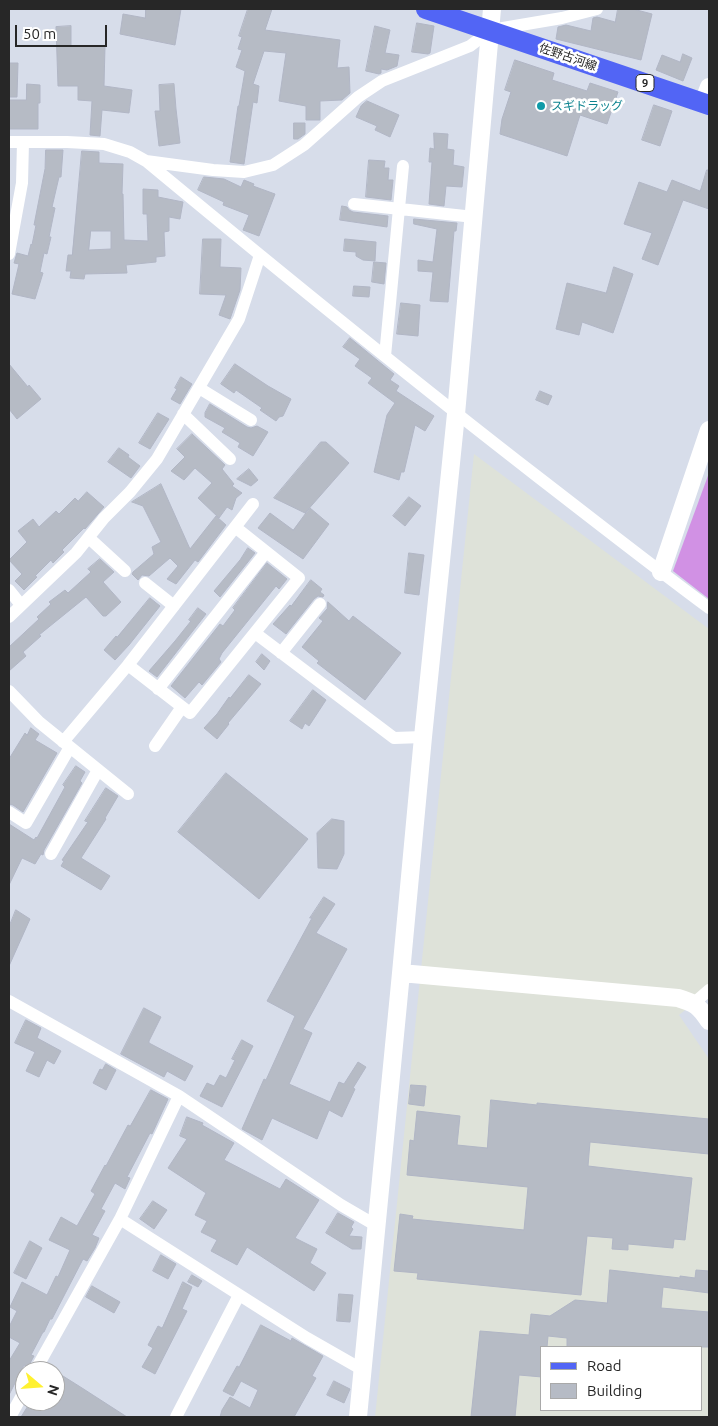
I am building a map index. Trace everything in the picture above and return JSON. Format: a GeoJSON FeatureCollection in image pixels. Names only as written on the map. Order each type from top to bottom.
{"type":"FeatureCollection","features":[{"type":"Feature","properties":{"kind":"main road","name":"佐野古河線"},"geometry":{"type":"LineString","coordinates":[[426,9],[707,98]]}},
{"type":"Feature","properties":{"kind":"street"},"geometry":{"type":"LineString","coordinates":[[358,1417],[456,414],[492,9]]}},
{"type":"Feature","properties":{"kind":"street"},"geometry":{"type":"LineString","coordinates":[[146,161],[244,172],[273,165],[304,145],[358,97],[382,81],[470,46],[491,30],[562,18],[597,9]]}},
{"type":"Feature","properties":{"kind":"street"},"geometry":{"type":"LineString","coordinates":[[9,142],[104,144],[130,152],[146,161],[456,414],[709,608]]}},
{"type":"Feature","properties":{"kind":"street"},"geometry":{"type":"LineString","coordinates":[[9,254],[22,183],[23,142]]}},
{"type":"Feature","properties":{"kind":"street"},"geometry":{"type":"LineString","coordinates":[[385,356],[403,166]]}},
{"type":"Feature","properties":{"kind":"street"},"geometry":{"type":"LineString","coordinates":[[354,204],[474,217]]}},
{"type":"Feature","properties":{"kind":"street"},"geometry":{"type":"LineString","coordinates":[[9,616],[76,552],[157,459],[239,319],[260,255]]}},
{"type":"Feature","properties":{"kind":"street"},"geometry":{"type":"LineString","coordinates":[[199,388],[251,420]]}},
{"type":"Feature","properties":{"kind":"street"},"geometry":{"type":"LineString","coordinates":[[183,414],[230,459]]}},
{"type":"Feature","properties":{"kind":"street"},"geometry":{"type":"LineString","coordinates":[[661,572],[709,430]]}},
{"type":"Feature","properties":{"kind":"street"},"geometry":{"type":"LineString","coordinates":[[9,812],[26,823],[67,744],[253,504]]}},
{"type":"Feature","properties":{"kind":"street"},"geometry":{"type":"LineString","coordinates":[[128,665],[190,713],[299,578],[235,527]]}},
{"type":"Feature","properties":{"kind":"street"},"geometry":{"type":"LineString","coordinates":[[89,538],[125,572]]}},
{"type":"Feature","properties":{"kind":"street"},"geometry":{"type":"LineString","coordinates":[[158,688],[266,552]]}},
{"type":"Feature","properties":{"kind":"street"},"geometry":{"type":"LineString","coordinates":[[145,583],[174,606]]}},
{"type":"Feature","properties":{"kind":"street"},"geometry":{"type":"LineString","coordinates":[[9,590],[20,605]]}},
{"type":"Feature","properties":{"kind":"street"},"geometry":{"type":"LineString","coordinates":[[281,653],[320,604]]}},
{"type":"Feature","properties":{"kind":"street"},"geometry":{"type":"LineString","coordinates":[[255,632],[394,738],[423,737]]}},
{"type":"Feature","properties":{"kind":"street"},"geometry":{"type":"LineString","coordinates":[[9,691],[39,722],[128,794]]}},
{"type":"Feature","properties":{"kind":"street"},"geometry":{"type":"LineString","coordinates":[[156,746],[182,707]]}},
{"type":"Feature","properties":{"kind":"street"},"geometry":{"type":"LineString","coordinates":[[50,854],[98,770]]}},
{"type":"Feature","properties":{"kind":"street"},"geometry":{"type":"LineString","coordinates":[[401,973],[678,998],[694,1003],[702,1010],[709,1021]]}},
{"type":"Feature","properties":{"kind":"street"},"geometry":{"type":"LineString","coordinates":[[694,1003],[709,990]]}},
{"type":"Feature","properties":{"kind":"street"},"geometry":{"type":"LineString","coordinates":[[9,1001],[179,1096],[334,1200],[377,1226]]}},
{"type":"Feature","properties":{"kind":"street"},"geometry":{"type":"LineString","coordinates":[[41,1361],[120,1219],[179,1096]]}},
{"type":"Feature","properties":{"kind":"street"},"geometry":{"type":"LineString","coordinates":[[120,1219],[307,1338],[363,1370]]}},
{"type":"Feature","properties":{"kind":"street"},"geometry":{"type":"LineString","coordinates":[[176,1417],[239,1295]]}},
{"type":"Feature","properties":{"kind":"shaded area"},"geometry":{"type":"Polygon","coordinates":[[[474,454],[709,629],[709,991],[679,1015],[709,1059],[709,1417],[375,1417],[474,454]]]}},
{"type":"Feature","properties":{"kind":"shaded area"},"geometry":{"type":"Polygon","coordinates":[[[709,473],[709,599],[673,571],[709,473]]]}},
{"type":"Feature","properties":{"kind":"building"},"geometry":{"type":"Polygon","coordinates":[[[146,9],[181,9],[175,45],[120,34],[123,14],[145,18],[146,9]]]}},
{"type":"Feature","properties":{"kind":"building"},"geometry":{"type":"Polygon","coordinates":[[[248,9],[272,9],[265,30],[340,40],[337,68],[349,67],[350,93],[342,100],[320,101],[320,120],[306,120],[306,106],[279,101],[286,53],[264,51],[253,84],[259,86],[257,103],[253,102],[244,164],[230,162],[245,71],[236,67],[242,50],[238,49],[242,37],[239,36],[248,9]]]}},
{"type":"Feature","properties":{"kind":"building"},"geometry":{"type":"Polygon","coordinates":[[[618,9],[633,9],[652,14],[641,60],[556,39],[558,27],[566,25],[591,31],[593,18],[597,17],[615,22],[618,9]]]}},
{"type":"Feature","properties":{"kind":"building"},"geometry":{"type":"Polygon","coordinates":[[[417,23],[434,26],[430,53],[428,54],[412,52],[417,23]]]}},
{"type":"Feature","properties":{"kind":"building"},"geometry":{"type":"Polygon","coordinates":[[[71,26],[71,46],[105,46],[104,86],[132,90],[129,113],[102,110],[100,136],[90,135],[92,101],[78,100],[78,86],[58,86],[56,27],[71,26]]]}},
{"type":"Feature","properties":{"kind":"building"},"geometry":{"type":"Polygon","coordinates":[[[375,26],[390,30],[385,53],[399,55],[397,66],[387,70],[381,69],[379,74],[366,71],[375,26]]]}},
{"type":"Feature","properties":{"kind":"building"},"geometry":{"type":"Polygon","coordinates":[[[683,54],[692,58],[683,81],[656,70],[662,55],[680,62],[683,54]]]}},
{"type":"Feature","properties":{"kind":"building","name":"スギドラッグ"},"geometry":{"type":"Polygon","coordinates":[[[515,60],[554,73],[552,80],[587,91],[590,83],[618,92],[607,124],[580,115],[567,156],[500,134],[502,119],[511,92],[505,90],[515,60]]]}},
{"type":"Feature","properties":{"kind":"building"},"geometry":{"type":"Polygon","coordinates":[[[9,63],[18,63],[17,97],[9,97],[9,63]]]}},
{"type":"Feature","properties":{"kind":"building"},"geometry":{"type":"Polygon","coordinates":[[[27,84],[40,85],[38,129],[9,129],[9,100],[26,100],[27,84]]]}},
{"type":"Feature","properties":{"kind":"building"},"geometry":{"type":"Polygon","coordinates":[[[174,84],[180,143],[159,146],[155,111],[160,111],[159,85],[174,84]]]}},
{"type":"Feature","properties":{"kind":"building"},"geometry":{"type":"Polygon","coordinates":[[[367,101],[399,115],[390,137],[375,130],[377,126],[356,117],[361,106],[367,101]]]}},
{"type":"Feature","properties":{"kind":"building"},"geometry":{"type":"Polygon","coordinates":[[[654,105],[672,111],[660,146],[642,140],[654,105]]]}},
{"type":"Feature","properties":{"kind":"building"},"geometry":{"type":"Polygon","coordinates":[[[294,123],[305,123],[305,134],[298,139],[294,139],[294,123]]]}},
{"type":"Feature","properties":{"kind":"building"},"geometry":{"type":"Polygon","coordinates":[[[434,133],[448,134],[447,149],[454,150],[453,165],[464,167],[462,187],[446,186],[444,206],[429,204],[432,162],[429,162],[430,148],[434,149],[434,133]]]}},
{"type":"Feature","properties":{"kind":"building"},"geometry":{"type":"Polygon","coordinates":[[[46,150],[63,150],[61,177],[59,177],[52,207],[55,208],[49,237],[51,237],[47,254],[44,253],[40,272],[43,273],[35,299],[12,294],[19,264],[14,263],[17,253],[28,256],[32,245],[45,169],[46,150]]]}},
{"type":"Feature","properties":{"kind":"building"},"geometry":{"type":"Polygon","coordinates":[[[82,151],[99,152],[99,163],[123,164],[124,240],[148,241],[147,214],[143,214],[143,189],[158,190],[158,197],[183,202],[180,219],[169,217],[169,231],[164,232],[165,256],[156,257],[156,262],[126,265],[127,273],[85,274],[84,279],[70,278],[71,271],[66,271],[68,255],[72,255],[82,151]],[[91,231],[89,250],[111,249],[111,231],[91,231]]]}},
{"type":"Feature","properties":{"kind":"building"},"geometry":{"type":"Polygon","coordinates":[[[369,160],[385,161],[384,168],[389,168],[388,180],[393,180],[391,200],[366,197],[369,160]]]}},
{"type":"Feature","properties":{"kind":"building"},"geometry":{"type":"Polygon","coordinates":[[[707,170],[709,170],[709,209],[683,200],[658,265],[642,259],[652,233],[624,224],[639,182],[667,192],[672,180],[700,191],[707,170]]]}},
{"type":"Feature","properties":{"kind":"building"},"geometry":{"type":"Polygon","coordinates":[[[204,177],[224,179],[241,187],[244,180],[254,184],[253,186],[275,194],[259,236],[243,230],[249,215],[223,205],[224,202],[198,190],[204,177]]]}},
{"type":"Feature","properties":{"kind":"building"},"geometry":{"type":"Polygon","coordinates":[[[342,206],[347,207],[353,212],[388,216],[387,227],[340,220],[342,206]]]}},
{"type":"Feature","properties":{"kind":"building"},"geometry":{"type":"Polygon","coordinates":[[[414,219],[457,223],[456,231],[454,231],[448,302],[430,301],[433,272],[418,271],[418,260],[433,262],[437,229],[414,224],[414,219]]]}},
{"type":"Feature","properties":{"kind":"building"},"geometry":{"type":"Polygon","coordinates":[[[203,239],[221,239],[220,267],[241,268],[240,290],[230,319],[219,315],[226,295],[200,294],[203,239]]]}},
{"type":"Feature","properties":{"kind":"building"},"geometry":{"type":"Polygon","coordinates":[[[345,239],[376,242],[375,261],[363,260],[356,256],[356,252],[344,251],[345,239]]]}},
{"type":"Feature","properties":{"kind":"building"},"geometry":{"type":"Polygon","coordinates":[[[374,262],[386,263],[384,284],[372,282],[374,262]]]}},
{"type":"Feature","properties":{"kind":"building"},"geometry":{"type":"Polygon","coordinates":[[[614,267],[633,274],[613,333],[582,322],[579,335],[556,329],[567,283],[606,293],[614,267]]]}},
{"type":"Feature","properties":{"kind":"building"},"geometry":{"type":"Polygon","coordinates":[[[354,286],[370,287],[369,297],[353,296],[354,286]]]}},
{"type":"Feature","properties":{"kind":"building"},"geometry":{"type":"Polygon","coordinates":[[[401,303],[420,305],[418,336],[397,334],[401,303]]]}},
{"type":"Feature","properties":{"kind":"building"},"geometry":{"type":"Polygon","coordinates":[[[350,338],[394,374],[390,380],[399,386],[396,391],[434,416],[425,431],[415,425],[404,472],[401,472],[399,480],[374,472],[387,415],[395,403],[368,383],[372,378],[355,366],[360,359],[343,347],[350,338]]]}},
{"type":"Feature","properties":{"kind":"building"},"geometry":{"type":"Polygon","coordinates":[[[9,364],[41,399],[17,419],[9,409],[9,364]]]}},
{"type":"Feature","properties":{"kind":"building"},"geometry":{"type":"Polygon","coordinates":[[[235,364],[291,399],[283,416],[279,417],[276,421],[260,410],[262,408],[236,390],[234,393],[221,384],[235,364]]]}},
{"type":"Feature","properties":{"kind":"building"},"geometry":{"type":"Polygon","coordinates":[[[181,377],[192,384],[180,404],[171,399],[181,377]]]}},
{"type":"Feature","properties":{"kind":"building"},"geometry":{"type":"Polygon","coordinates":[[[540,391],[552,396],[548,405],[536,400],[540,391]]]}},
{"type":"Feature","properties":{"kind":"building"},"geometry":{"type":"Polygon","coordinates":[[[210,404],[247,427],[257,426],[268,432],[253,456],[238,447],[240,443],[222,432],[225,428],[205,417],[210,404]]]}},
{"type":"Feature","properties":{"kind":"building"},"geometry":{"type":"Polygon","coordinates":[[[158,413],[169,419],[150,449],[139,443],[158,413]]]}},
{"type":"Feature","properties":{"kind":"building"},"geometry":{"type":"Polygon","coordinates":[[[192,434],[225,465],[222,469],[234,484],[232,486],[242,493],[236,498],[232,510],[227,507],[219,518],[198,498],[212,483],[195,468],[184,480],[171,471],[185,457],[177,449],[192,434]]]}},
{"type":"Feature","properties":{"kind":"building"},"geometry":{"type":"Polygon","coordinates":[[[321,442],[326,442],[349,463],[305,513],[274,498],[321,442]]]}},
{"type":"Feature","properties":{"kind":"building"},"geometry":{"type":"Polygon","coordinates":[[[119,448],[140,466],[131,478],[108,462],[119,448]]]}},
{"type":"Feature","properties":{"kind":"building"},"geometry":{"type":"Polygon","coordinates":[[[249,469],[258,480],[251,486],[237,479],[249,469]]]}},
{"type":"Feature","properties":{"kind":"building"},"geometry":{"type":"Polygon","coordinates":[[[161,484],[190,549],[216,516],[226,525],[198,562],[195,560],[176,584],[167,579],[178,566],[170,558],[149,576],[142,575],[138,580],[132,574],[154,554],[152,547],[161,542],[143,506],[132,502],[161,484]]]}},
{"type":"Feature","properties":{"kind":"building"},"geometry":{"type":"Polygon","coordinates":[[[87,492],[104,507],[85,529],[62,550],[64,552],[53,563],[51,560],[24,590],[15,581],[22,574],[9,560],[27,542],[18,531],[33,519],[39,527],[56,511],[59,514],[75,498],[78,501],[87,492]]]}},
{"type":"Feature","properties":{"kind":"building"},"geometry":{"type":"Polygon","coordinates":[[[409,497],[421,506],[405,526],[393,516],[409,497]]]}},
{"type":"Feature","properties":{"kind":"building"},"geometry":{"type":"Polygon","coordinates":[[[310,508],[329,524],[303,559],[258,528],[270,513],[293,530],[310,508]]]}},
{"type":"Feature","properties":{"kind":"building"},"geometry":{"type":"Polygon","coordinates":[[[248,548],[255,553],[220,597],[214,591],[248,548]]]}},
{"type":"Feature","properties":{"kind":"building"},"geometry":{"type":"Polygon","coordinates":[[[409,553],[424,555],[419,595],[405,593],[409,553]]]}},
{"type":"Feature","properties":{"kind":"building"},"geometry":{"type":"Polygon","coordinates":[[[100,559],[114,572],[103,582],[121,602],[106,616],[103,616],[86,597],[39,635],[41,636],[23,652],[26,656],[9,671],[9,647],[39,619],[37,617],[51,604],[49,602],[65,590],[68,593],[91,572],[88,569],[100,559]]]}},
{"type":"Feature","properties":{"kind":"building"},"geometry":{"type":"Polygon","coordinates":[[[267,563],[287,579],[279,589],[276,586],[222,653],[219,659],[221,662],[202,685],[199,682],[185,698],[171,686],[220,624],[223,626],[235,610],[233,608],[267,563]]]}},
{"type":"Feature","properties":{"kind":"building"},"geometry":{"type":"Polygon","coordinates":[[[311,580],[322,589],[320,592],[324,595],[314,599],[286,634],[273,624],[291,606],[311,580]]]}},
{"type":"Feature","properties":{"kind":"building"},"geometry":{"type":"Polygon","coordinates":[[[150,598],[160,606],[115,660],[104,650],[150,598]]]}},
{"type":"Feature","properties":{"kind":"building"},"geometry":{"type":"Polygon","coordinates":[[[328,602],[349,621],[353,616],[401,653],[365,700],[317,663],[319,661],[302,647],[323,621],[319,618],[327,609],[328,602]]]}},
{"type":"Feature","properties":{"kind":"building"},"geometry":{"type":"Polygon","coordinates":[[[198,608],[206,614],[157,677],[149,671],[191,621],[189,620],[198,608]]]}},
{"type":"Feature","properties":{"kind":"building"},"geometry":{"type":"Polygon","coordinates":[[[262,654],[270,661],[264,670],[256,662],[262,654]]]}},
{"type":"Feature","properties":{"kind":"building"},"geometry":{"type":"Polygon","coordinates":[[[249,675],[261,684],[217,739],[204,728],[249,675]]]}},
{"type":"Feature","properties":{"kind":"building"},"geometry":{"type":"Polygon","coordinates":[[[313,690],[326,700],[309,726],[305,723],[302,729],[290,721],[313,690]]]}},
{"type":"Feature","properties":{"kind":"building"},"geometry":{"type":"Polygon","coordinates":[[[31,728],[39,734],[35,740],[57,753],[23,812],[9,804],[9,759],[25,733],[27,735],[31,728]]]}},
{"type":"Feature","properties":{"kind":"building"},"geometry":{"type":"Polygon","coordinates":[[[76,766],[85,772],[80,781],[82,783],[44,850],[43,855],[41,854],[35,864],[22,858],[9,885],[9,824],[34,840],[37,838],[65,787],[63,785],[76,766]]]}},
{"type":"Feature","properties":{"kind":"building"},"geometry":{"type":"Polygon","coordinates":[[[226,773],[308,839],[259,899],[178,832],[226,773]]]}},
{"type":"Feature","properties":{"kind":"building"},"geometry":{"type":"Polygon","coordinates":[[[106,788],[118,796],[81,858],[110,876],[101,890],[61,866],[64,861],[62,860],[88,822],[85,821],[106,788]]]}},
{"type":"Feature","properties":{"kind":"building"},"geometry":{"type":"Polygon","coordinates":[[[332,819],[344,821],[344,854],[337,869],[318,868],[317,833],[332,819]]]}},
{"type":"Feature","properties":{"kind":"building"},"geometry":{"type":"Polygon","coordinates":[[[324,897],[335,904],[316,933],[347,949],[303,1029],[312,1033],[289,1084],[330,1102],[339,1082],[344,1084],[358,1062],[366,1067],[353,1088],[355,1089],[342,1117],[329,1110],[317,1139],[272,1118],[262,1140],[242,1129],[295,1016],[267,1001],[312,918],[310,918],[324,897]]]}},
{"type":"Feature","properties":{"kind":"building"},"geometry":{"type":"Polygon","coordinates":[[[16,910],[30,919],[9,966],[9,927],[16,910]]]}},
{"type":"Feature","properties":{"kind":"building"},"geometry":{"type":"Polygon","coordinates":[[[144,1008],[161,1017],[149,1043],[193,1066],[185,1081],[167,1071],[164,1077],[121,1054],[144,1008]]]}},
{"type":"Feature","properties":{"kind":"building"},"geometry":{"type":"Polygon","coordinates":[[[26,1020],[41,1028],[37,1038],[61,1051],[54,1064],[47,1060],[39,1077],[26,1071],[35,1052],[15,1043],[26,1020]]]}},
{"type":"Feature","properties":{"kind":"building"},"geometry":{"type":"Polygon","coordinates":[[[242,1040],[253,1046],[222,1107],[200,1096],[207,1083],[214,1086],[220,1075],[226,1078],[235,1060],[232,1059],[242,1040]]]}},
{"type":"Feature","properties":{"kind":"building"},"geometry":{"type":"Polygon","coordinates":[[[106,1064],[116,1070],[106,1090],[93,1083],[100,1069],[102,1070],[106,1064]]]}},
{"type":"Feature","properties":{"kind":"building"},"geometry":{"type":"Polygon","coordinates":[[[411,1085],[426,1086],[424,1106],[409,1104],[411,1085]]]}},
{"type":"Feature","properties":{"kind":"building"},"geometry":{"type":"Polygon","coordinates":[[[151,1090],[168,1099],[152,1134],[150,1133],[127,1177],[130,1178],[125,1189],[115,1183],[101,1209],[105,1211],[92,1235],[99,1238],[95,1248],[87,1261],[83,1259],[31,1355],[34,1356],[31,1361],[15,1361],[15,1383],[9,1395],[9,1361],[20,1343],[9,1337],[9,1327],[17,1311],[10,1307],[22,1282],[47,1295],[56,1276],[58,1277],[70,1250],[49,1240],[61,1217],[77,1226],[95,1194],[91,1191],[128,1125],[130,1126],[151,1090]]]}},
{"type":"Feature","properties":{"kind":"building"},"geometry":{"type":"Polygon","coordinates":[[[491,1100],[709,1119],[709,1154],[590,1142],[588,1166],[692,1178],[685,1240],[674,1239],[673,1248],[628,1244],[628,1250],[612,1249],[613,1238],[587,1236],[581,1295],[417,1279],[418,1273],[394,1271],[400,1214],[413,1216],[412,1219],[524,1230],[528,1187],[407,1175],[410,1140],[414,1141],[417,1111],[460,1116],[457,1145],[487,1148],[491,1100]]]}},
{"type":"Feature","properties":{"kind":"building"},"geometry":{"type":"Polygon","coordinates":[[[187,1117],[203,1123],[202,1125],[234,1143],[224,1160],[280,1189],[286,1179],[319,1200],[295,1238],[317,1249],[310,1263],[326,1273],[314,1291],[247,1247],[237,1265],[211,1251],[217,1240],[201,1232],[207,1221],[195,1215],[206,1193],[168,1168],[187,1139],[180,1136],[187,1117]]]}},
{"type":"Feature","properties":{"kind":"building"},"geometry":{"type":"Polygon","coordinates":[[[153,1201],[167,1210],[154,1229],[140,1219],[153,1201]]]}},
{"type":"Feature","properties":{"kind":"building"},"geometry":{"type":"Polygon","coordinates":[[[338,1213],[354,1222],[349,1236],[362,1237],[361,1249],[352,1249],[326,1233],[338,1213]]]}},
{"type":"Feature","properties":{"kind":"building"},"geometry":{"type":"Polygon","coordinates":[[[30,1241],[42,1248],[26,1279],[14,1273],[30,1241]]]}},
{"type":"Feature","properties":{"kind":"building"},"geometry":{"type":"Polygon","coordinates":[[[161,1255],[176,1264],[168,1279],[153,1271],[161,1255]]]}},
{"type":"Feature","properties":{"kind":"building"},"geometry":{"type":"Polygon","coordinates":[[[610,1270],[680,1278],[680,1276],[695,1278],[696,1270],[709,1271],[709,1293],[663,1287],[661,1308],[709,1312],[709,1347],[567,1346],[567,1338],[548,1336],[547,1346],[540,1346],[540,1377],[519,1375],[515,1417],[471,1417],[480,1331],[529,1335],[531,1314],[550,1316],[575,1300],[607,1303],[610,1270]]]}},
{"type":"Feature","properties":{"kind":"building"},"geometry":{"type":"Polygon","coordinates":[[[192,1275],[202,1281],[198,1287],[188,1282],[192,1275]]]}},
{"type":"Feature","properties":{"kind":"building"},"geometry":{"type":"Polygon","coordinates":[[[183,1282],[192,1287],[182,1309],[187,1311],[155,1374],[142,1367],[153,1348],[148,1345],[158,1326],[162,1328],[183,1282]]]}},
{"type":"Feature","properties":{"kind":"building"},"geometry":{"type":"Polygon","coordinates":[[[92,1286],[120,1302],[114,1313],[86,1297],[92,1286]]]}},
{"type":"Feature","properties":{"kind":"building"},"geometry":{"type":"Polygon","coordinates":[[[339,1294],[353,1295],[350,1322],[337,1321],[339,1294]]]}},
{"type":"Feature","properties":{"kind":"building"},"geometry":{"type":"Polygon","coordinates":[[[261,1325],[291,1341],[292,1338],[323,1356],[312,1376],[316,1378],[294,1417],[220,1417],[230,1397],[250,1408],[258,1390],[241,1381],[233,1396],[223,1391],[237,1366],[239,1367],[261,1325]]]}},
{"type":"Feature","properties":{"kind":"building"},"geometry":{"type":"Polygon","coordinates":[[[65,1377],[127,1417],[21,1417],[25,1411],[65,1411],[65,1377]]]}},
{"type":"Feature","properties":{"kind":"building"},"geometry":{"type":"Polygon","coordinates":[[[334,1381],[350,1389],[344,1403],[327,1395],[334,1381]]]}},
{"type":"Feature","properties":{"kind":"place","name":"スギドラッグ"},"geometry":{"type":"Point","coordinates":[541,106]}}]}
